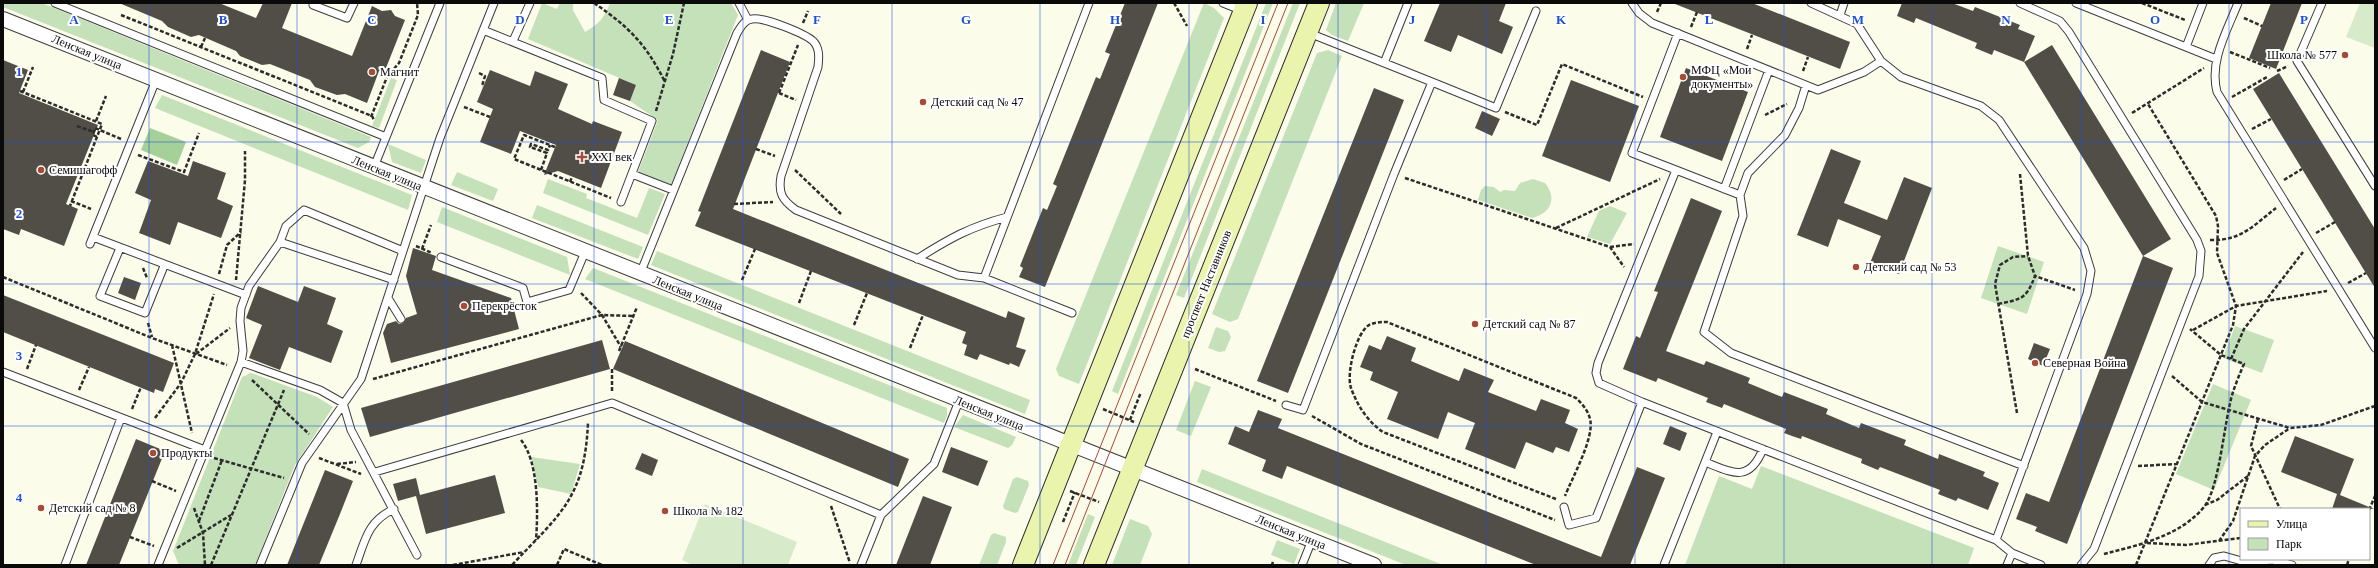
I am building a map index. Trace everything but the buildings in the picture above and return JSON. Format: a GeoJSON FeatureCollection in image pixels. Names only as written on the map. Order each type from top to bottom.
{"type":"FeatureCollection","features":[{"type":"Feature","properties":{"kind":"main road","name":"проспект Наставников"},"geometry":{"type":"LineString","coordinates":[[1094,565],[1318,3]]}},
{"type":"Feature","properties":{"kind":"main road"},"geometry":{"type":"LineString","coordinates":[[1023,565],[1245,7]]}},
{"type":"Feature","properties":{"kind":"street","name":"Ленская улица"},"geometry":{"type":"LineString","coordinates":[[3,19],[640,274],[1374,565]]}},
{"type":"Feature","properties":{"kind":"lane"},"geometry":{"type":"LineString","coordinates":[[55,3],[386,137]]}},
{"type":"Feature","properties":{"kind":"lane"},"geometry":{"type":"LineString","coordinates":[[314,3],[313,5],[347,18],[354,3]]}},
{"type":"Feature","properties":{"kind":"lane"},"geometry":{"type":"LineString","coordinates":[[374,167],[440,3]]}},
{"type":"Feature","properties":{"kind":"lane"},"geometry":{"type":"LineString","coordinates":[[260,565],[294,481],[308,454],[357,383],[388,298],[453,103],[494,3]]}},
{"type":"Feature","properties":{"kind":"lane"},"geometry":{"type":"LineString","coordinates":[[513,41],[530,3]]}},
{"type":"Feature","properties":{"kind":"lane"},"geometry":{"type":"LineString","coordinates":[[739,3],[748,20]]}},
{"type":"Feature","properties":{"kind":"lane"},"geometry":{"type":"LineString","coordinates":[[984,278],[1090,3]]}},
{"type":"Feature","properties":{"kind":"lane"},"geometry":{"type":"LineString","coordinates":[[1223,3],[1245,7]]}},
{"type":"Feature","properties":{"kind":"lane"},"geometry":{"type":"LineString","coordinates":[[1384,63],[1408,3]]}},
{"type":"Feature","properties":{"kind":"lane"},"geometry":{"type":"LineString","coordinates":[[1632,3],[1639,13],[1652,23],[1818,90],[1864,72],[1881,61]]}},
{"type":"Feature","properties":{"kind":"lane"},"geometry":{"type":"LineString","coordinates":[[1811,3],[1840,14],[1857,24],[1881,61],[1901,77],[1981,106],[1999,120],[2029,162],[2084,248],[2091,271],[2087,294],[1996,540]]}},
{"type":"Feature","properties":{"kind":"lane"},"geometry":{"type":"LineString","coordinates":[[1840,14],[1844,3]]}},
{"type":"Feature","properties":{"kind":"lane"},"geometry":{"type":"LineString","coordinates":[[2020,3],[2060,21],[2069,32],[2124,118],[2197,240],[2201,251],[2202,262],[2164,368],[2094,549],[2088,559],[2081,565]]}},
{"type":"Feature","properties":{"kind":"lane"},"geometry":{"type":"LineString","coordinates":[[2076,3],[2216,60]]}},
{"type":"Feature","properties":{"kind":"lane"},"geometry":{"type":"LineString","coordinates":[[2186,47],[2203,3]]}},
{"type":"Feature","properties":{"kind":"lane"},"geometry":{"type":"LineString","coordinates":[[2238,3],[2216,60],[2213,77],[2217,92],[2375,348]]}},
{"type":"Feature","properties":{"kind":"lane"},"geometry":{"type":"LineString","coordinates":[[2322,3],[2297,61],[2375,186]]}},
{"type":"Feature","properties":{"kind":"lane"},"geometry":{"type":"LineString","coordinates":[[1307,32],[1496,108],[1536,11]]}},
{"type":"Feature","properties":{"kind":"lane"},"geometry":{"type":"LineString","coordinates":[[640,274],[737,33],[742,24],[748,20],[761,19],[802,35],[813,41],[819,52],[818,67],[786,160],[779,188],[783,201],[796,210],[958,275],[984,278],[1072,313]]}},
{"type":"Feature","properties":{"kind":"lane"},"geometry":{"type":"LineString","coordinates":[[483,30],[602,78],[604,100],[652,121],[621,202]]}},
{"type":"Feature","properties":{"kind":"lane"},"geometry":{"type":"LineString","coordinates":[[1678,34],[1632,153],[1740,195]]}},
{"type":"Feature","properties":{"kind":"lane"},"geometry":{"type":"LineString","coordinates":[[1724,189],[1769,70]]}},
{"type":"Feature","properties":{"kind":"lane"},"geometry":{"type":"LineString","coordinates":[[156,80],[91,241],[120,248],[246,296]]}},
{"type":"Feature","properties":{"kind":"lane"},"geometry":{"type":"LineString","coordinates":[[1286,405],[1303,410],[1394,174],[1432,82]]}},
{"type":"Feature","properties":{"kind":"lane"},"geometry":{"type":"LineString","coordinates":[[1806,85],[1799,108],[1785,134],[1748,173],[1740,195],[1743,216],[1704,332],[1731,354],[2024,466]]}},
{"type":"Feature","properties":{"kind":"lane"},"geometry":{"type":"LineString","coordinates":[[1676,170],[1596,373],[1599,383],[1717,432],[1996,540],[2012,553],[2041,565]]}},
{"type":"Feature","properties":{"kind":"lane"},"geometry":{"type":"LineString","coordinates":[[632,174],[673,190]]}},
{"type":"Feature","properties":{"kind":"lane"},"geometry":{"type":"LineString","coordinates":[[158,565],[240,365],[243,351],[240,321],[249,286],[280,242],[286,226],[304,210],[403,251]]}},
{"type":"Feature","properties":{"kind":"lane"},"geometry":{"type":"LineString","coordinates":[[917,259],[949,239],[977,225],[1007,217]]}},
{"type":"Feature","properties":{"kind":"lane"},"geometry":{"type":"LineString","coordinates":[[280,242],[394,280]]}},
{"type":"Feature","properties":{"kind":"lane"},"geometry":{"type":"LineString","coordinates":[[120,248],[100,296],[145,313],[164,266]]}},
{"type":"Feature","properties":{"kind":"lane"},"geometry":{"type":"LineString","coordinates":[[441,256],[523,288],[527,302],[569,290],[585,252]]}},
{"type":"Feature","properties":{"kind":"lane"},"geometry":{"type":"LineString","coordinates":[[388,298],[401,319]]}},
{"type":"Feature","properties":{"kind":"lane"},"geometry":{"type":"LineString","coordinates":[[240,365],[320,390],[343,403],[350,430],[375,472],[417,555]]}},
{"type":"Feature","properties":{"kind":"lane"},"geometry":{"type":"LineString","coordinates":[[3,372],[148,428],[204,452]]}},
{"type":"Feature","properties":{"kind":"lane"},"geometry":{"type":"LineString","coordinates":[[861,565],[881,515],[934,464],[959,401]]}},
{"type":"Feature","properties":{"kind":"lane"},"geometry":{"type":"LineString","coordinates":[[1563,504],[1568,525],[1596,518],[1642,402]]}},
{"type":"Feature","properties":{"kind":"lane"},"geometry":{"type":"LineString","coordinates":[[375,472],[612,403],[881,515]]}},
{"type":"Feature","properties":{"kind":"lane"},"geometry":{"type":"LineString","coordinates":[[65,565],[124,420]]}},
{"type":"Feature","properties":{"kind":"lane"},"geometry":{"type":"LineString","coordinates":[[1664,565],[1717,432]]}},
{"type":"Feature","properties":{"kind":"lane"},"geometry":{"type":"LineString","coordinates":[[1705,462],[1731,473],[1743,473],[1752,469],[1758,462],[1763,449]]}},
{"type":"Feature","properties":{"kind":"lane"},"geometry":{"type":"LineString","coordinates":[[356,565],[371,526],[381,515],[394,509]]}},
{"type":"Feature","properties":{"kind":"lane"},"geometry":{"type":"LineString","coordinates":[[1302,565],[1312,540]]}},
{"type":"Feature","properties":{"kind":"lane"},"geometry":{"type":"LineString","coordinates":[[2007,565],[2012,553]]}},
{"type":"Feature","properties":{"kind":"lane"},"geometry":{"type":"LineString","coordinates":[[2209,565],[2214,558],[2224,556],[2245,562],[2273,560],[2292,565]]}},
{"type":"Feature","properties":{"kind":"path"},"geometry":{"type":"LineString","coordinates":[[116,13],[372,116],[387,77],[399,63],[402,56],[418,15],[417,3]]}},
{"type":"Feature","properties":{"kind":"path"},"geometry":{"type":"LineString","coordinates":[[594,3],[637,37],[652,57],[665,83]]}},
{"type":"Feature","properties":{"kind":"path"},"geometry":{"type":"LineString","coordinates":[[652,121],[665,83],[684,3]]}},
{"type":"Feature","properties":{"kind":"path"},"geometry":{"type":"LineString","coordinates":[[1174,3],[1187,26]]}},
{"type":"Feature","properties":{"kind":"path"},"geometry":{"type":"LineString","coordinates":[[2142,3],[2195,24]]}},
{"type":"Feature","properties":{"kind":"path"},"geometry":{"type":"LineString","coordinates":[[2234,14],[2262,26]]}},
{"type":"Feature","properties":{"kind":"path"},"geometry":{"type":"LineString","coordinates":[[802,35],[779,93],[806,103]]}},
{"type":"Feature","properties":{"kind":"path"},"geometry":{"type":"LineString","coordinates":[[201,47],[205,38]]}},
{"type":"Feature","properties":{"kind":"path"},"geometry":{"type":"LineString","coordinates":[[2220,48],[2270,68]]}},
{"type":"Feature","properties":{"kind":"path"},"geometry":{"type":"LineString","coordinates":[[2124,118],[2216,60]]}},
{"type":"Feature","properties":{"kind":"path"},"geometry":{"type":"LineString","coordinates":[[1496,108],[1537,125],[1562,64],[1652,100]]}},
{"type":"Feature","properties":{"kind":"path"},"geometry":{"type":"LineString","coordinates":[[33,67],[21,91],[102,124],[70,206]]}},
{"type":"Feature","properties":{"kind":"path"},"geometry":{"type":"LineString","coordinates":[[483,86],[485,76]]}},
{"type":"Feature","properties":{"kind":"path"},"geometry":{"type":"LineString","coordinates":[[2223,103],[2267,77]]}},
{"type":"Feature","properties":{"kind":"path"},"geometry":{"type":"LineString","coordinates":[[96,121],[106,96]]}},
{"type":"Feature","properties":{"kind":"path"},"geometry":{"type":"LineString","coordinates":[[1749,122],[1802,97]]}},
{"type":"Feature","properties":{"kind":"path"},"geometry":{"type":"LineString","coordinates":[[453,103],[490,117]]}},
{"type":"Feature","properties":{"kind":"path"},"geometry":{"type":"LineString","coordinates":[[2136,565],[2233,325],[2236,306],[2234,294],[2220,265],[2217,253],[2218,226],[2216,216],[2148,104]]}},
{"type":"Feature","properties":{"kind":"path"},"geometry":{"type":"LineString","coordinates":[[2243,135],[2271,119]]}},
{"type":"Feature","properties":{"kind":"path"},"geometry":{"type":"LineString","coordinates":[[77,126],[94,132],[93,135],[97,136]]}},
{"type":"Feature","properties":{"kind":"path"},"geometry":{"type":"LineString","coordinates":[[94,132],[95,128],[131,143]]}},
{"type":"Feature","properties":{"kind":"path"},"geometry":{"type":"LineString","coordinates":[[128,150],[184,172],[199,133]]}},
{"type":"Feature","properties":{"kind":"path"},"geometry":{"type":"LineString","coordinates":[[555,147],[524,135],[514,159],[621,202]]}},
{"type":"Feature","properties":{"kind":"path"},"geometry":{"type":"LineString","coordinates":[[541,170],[547,154],[530,147],[531,144],[548,150],[550,145]]}},
{"type":"Feature","properties":{"kind":"path"},"geometry":{"type":"LineString","coordinates":[[756,149],[786,160],[844,217]]}},
{"type":"Feature","properties":{"kind":"path"},"geometry":{"type":"LineString","coordinates":[[235,292],[245,180],[245,151]]}},
{"type":"Feature","properties":{"kind":"path"},"geometry":{"type":"LineString","coordinates":[[1998,304],[2021,299],[2029,292],[2035,276],[2028,256],[2020,168],[2029,162]]}},
{"type":"Feature","properties":{"kind":"path"},"geometry":{"type":"LineString","coordinates":[[2275,186],[2302,169]]}},
{"type":"Feature","properties":{"kind":"path"},"geometry":{"type":"LineString","coordinates":[[1555,228],[1676,170]]}},
{"type":"Feature","properties":{"kind":"path"},"geometry":{"type":"LineString","coordinates":[[1394,174],[1610,248],[1647,242]]}},
{"type":"Feature","properties":{"kind":"path"},"geometry":{"type":"LineString","coordinates":[[570,182],[572,176]]}},
{"type":"Feature","properties":{"kind":"path"},"geometry":{"type":"LineString","coordinates":[[71,201],[102,214]]}},
{"type":"Feature","properties":{"kind":"path"},"geometry":{"type":"LineString","coordinates":[[734,204],[783,201]]}},
{"type":"Feature","properties":{"kind":"path"},"geometry":{"type":"LineString","coordinates":[[2197,240],[2228,240],[2239,236],[2285,202]]}},
{"type":"Feature","properties":{"kind":"path"},"geometry":{"type":"LineString","coordinates":[[2231,359],[2244,329],[2309,241],[2335,222]]}},
{"type":"Feature","properties":{"kind":"path"},"geometry":{"type":"LineString","coordinates":[[422,249],[432,225]]}},
{"type":"Feature","properties":{"kind":"path"},"geometry":{"type":"LineString","coordinates":[[1610,248],[1632,279]]}},
{"type":"Feature","properties":{"kind":"path"},"geometry":{"type":"LineString","coordinates":[[742,280],[755,249]]}},
{"type":"Feature","properties":{"kind":"path"},"geometry":{"type":"LineString","coordinates":[[139,256],[153,294]]}},
{"type":"Feature","properties":{"kind":"path"},"geometry":{"type":"LineString","coordinates":[[2017,413],[1995,284],[2000,265],[2013,258],[2028,256]]}},
{"type":"Feature","properties":{"kind":"path"},"geometry":{"type":"LineString","coordinates":[[799,303],[812,271]]}},
{"type":"Feature","properties":{"kind":"path"},"geometry":{"type":"LineString","coordinates":[[2193,330],[2236,306],[2339,289],[2366,273]]}},
{"type":"Feature","properties":{"kind":"path"},"geometry":{"type":"LineString","coordinates":[[2035,276],[2087,294]]}},
{"type":"Feature","properties":{"kind":"path"},"geometry":{"type":"LineString","coordinates":[[3,277],[195,354],[240,365],[316,442]]}},
{"type":"Feature","properties":{"kind":"path"},"geometry":{"type":"LineString","coordinates":[[578,291],[587,298],[602,315],[621,347]]}},
{"type":"Feature","properties":{"kind":"path"},"geometry":{"type":"LineString","coordinates":[[854,325],[866,293]]}},
{"type":"Feature","properties":{"kind":"path"},"geometry":{"type":"LineString","coordinates":[[619,352],[637,307]]}},
{"type":"Feature","properties":{"kind":"path"},"geometry":{"type":"LineString","coordinates":[[357,383],[602,315],[634,316]]}},
{"type":"Feature","properties":{"kind":"path"},"geometry":{"type":"LineString","coordinates":[[910,348],[923,315]]}},
{"type":"Feature","properties":{"kind":"path"},"geometry":{"type":"LineString","coordinates":[[147,320],[152,338]]}},
{"type":"Feature","properties":{"kind":"path"},"geometry":{"type":"LineString","coordinates":[[148,428],[182,382],[195,354],[240,321]]}},
{"type":"Feature","properties":{"kind":"path"},"geometry":{"type":"LineString","coordinates":[[1377,322],[1387,322],[1576,398],[1585,407],[1590,419],[1591,433],[1563,504],[1383,432],[1371,424],[1351,388],[1348,376],[1361,334],[1368,326],[1377,322]]}},
{"type":"Feature","properties":{"kind":"path"},"geometry":{"type":"LineString","coordinates":[[2180,325],[2193,330],[2221,354],[2244,364],[2233,392],[2212,489],[2205,505]]}},
{"type":"Feature","properties":{"kind":"path"},"geometry":{"type":"LineString","coordinates":[[23,380],[36,345]]}},
{"type":"Feature","properties":{"kind":"path"},"geometry":{"type":"LineString","coordinates":[[172,345],[182,382],[195,447]]}},
{"type":"Feature","properties":{"kind":"path"},"geometry":{"type":"LineString","coordinates":[[75,400],[89,366]]}},
{"type":"Feature","properties":{"kind":"path"},"geometry":{"type":"LineString","coordinates":[[2164,368],[2202,402],[2290,428],[2321,426],[2375,406]]}},
{"type":"Feature","properties":{"kind":"path"},"geometry":{"type":"LineString","coordinates":[[612,369],[612,403]]}},
{"type":"Feature","properties":{"kind":"path"},"geometry":{"type":"LineString","coordinates":[[1195,369],[1286,405]]}},
{"type":"Feature","properties":{"kind":"path"},"geometry":{"type":"LineString","coordinates":[[210,565],[288,380]]}},
{"type":"Feature","properties":{"kind":"path"},"geometry":{"type":"LineString","coordinates":[[124,420],[141,387]]}},
{"type":"Feature","properties":{"kind":"path"},"geometry":{"type":"LineString","coordinates":[[1130,420],[1141,392]]}},
{"type":"Feature","properties":{"kind":"path"},"geometry":{"type":"LineString","coordinates":[[1101,408],[1136,423]]}},
{"type":"Feature","properties":{"kind":"path"},"geometry":{"type":"LineString","coordinates":[[512,565],[560,514],[574,494],[584,458],[588,424],[587,410]]}},
{"type":"Feature","properties":{"kind":"path"},"geometry":{"type":"LineString","coordinates":[[1303,410],[1334,430],[1361,444],[1568,525]]}},
{"type":"Feature","properties":{"kind":"path"},"geometry":{"type":"LineString","coordinates":[[2258,418],[2251,446],[2280,508]]}},
{"type":"Feature","properties":{"kind":"path"},"geometry":{"type":"LineString","coordinates":[[2219,541],[2233,521],[2255,456],[2265,445],[2290,428]]}},
{"type":"Feature","properties":{"kind":"path"},"geometry":{"type":"LineString","coordinates":[[513,431],[526,450],[536,490],[537,520],[535,541]]}},
{"type":"Feature","properties":{"kind":"path"},"geometry":{"type":"LineString","coordinates":[[204,452],[222,460],[294,481]]}},
{"type":"Feature","properties":{"kind":"path"},"geometry":{"type":"LineString","coordinates":[[308,454],[380,482]]}},
{"type":"Feature","properties":{"kind":"path"},"geometry":{"type":"LineString","coordinates":[[199,521],[222,460]]}},
{"type":"Feature","properties":{"kind":"path"},"geometry":{"type":"LineString","coordinates":[[335,464],[369,462]]}},
{"type":"Feature","properties":{"kind":"path"},"geometry":{"type":"LineString","coordinates":[[2126,467],[2177,464]]}},
{"type":"Feature","properties":{"kind":"path"},"geometry":{"type":"LineString","coordinates":[[2088,559],[2145,543],[2186,522],[2205,505],[2217,500],[2248,476]]}},
{"type":"Feature","properties":{"kind":"path"},"geometry":{"type":"LineString","coordinates":[[275,480],[278,477]]}},
{"type":"Feature","properties":{"kind":"path"},"geometry":{"type":"LineString","coordinates":[[152,481],[186,495]]}},
{"type":"Feature","properties":{"kind":"path"},"geometry":{"type":"LineString","coordinates":[[1069,490],[1104,503]]}},
{"type":"Feature","properties":{"kind":"path"},"geometry":{"type":"LineString","coordinates":[[827,492],[850,565]]}},
{"type":"Feature","properties":{"kind":"path"},"geometry":{"type":"LineString","coordinates":[[1063,522],[1075,492]]}},
{"type":"Feature","properties":{"kind":"path"},"geometry":{"type":"LineString","coordinates":[[2370,508],[2375,496]]}},
{"type":"Feature","properties":{"kind":"path"},"geometry":{"type":"LineString","coordinates":[[192,502],[203,533],[205,565]]}},
{"type":"Feature","properties":{"kind":"path"},"geometry":{"type":"LineString","coordinates":[[161,558],[232,515]]}},
{"type":"Feature","properties":{"kind":"path"},"geometry":{"type":"LineString","coordinates":[[130,537],[164,550]]}},
{"type":"Feature","properties":{"kind":"path"},"geometry":{"type":"LineString","coordinates":[[2145,543],[2186,545],[2240,538]]}},
{"type":"Feature","properties":{"kind":"path"},"geometry":{"type":"LineString","coordinates":[[558,565],[564,549],[602,565]]}},
{"type":"Feature","properties":{"kind":"path"},"geometry":{"type":"LineString","coordinates":[[453,565],[524,552]]}},
{"type":"Feature","properties":{"kind":"green space"},"geometry":{"type":"Polygon","coordinates":[[[3,3],[42,3],[371,137],[369,142],[358,148],[3,7],[3,3]]]}},
{"type":"Feature","properties":{"kind":"green space"},"geometry":{"type":"Polygon","coordinates":[[[542,3],[557,9],[560,3],[573,3],[573,10],[585,32],[600,20],[606,13],[610,3],[731,3],[738,15],[671,185],[638,172],[658,120],[630,101],[636,85],[528,39],[542,3]]]}},
{"type":"Feature","properties":{"kind":"green space"},"geometry":{"type":"Polygon","coordinates":[[[1204,3],[1214,8],[1224,18],[1079,384],[1059,376],[1056,369],[1204,3]]]}},
{"type":"Feature","properties":{"kind":"green space"},"geometry":{"type":"Polygon","coordinates":[[[1266,3],[1273,3],[1118,394],[1112,391],[1266,3]]]}},
{"type":"Feature","properties":{"kind":"green space"},"geometry":{"type":"Polygon","coordinates":[[[1293,3],[1300,3],[1184,298],[1176,295],[1293,3]]]}},
{"type":"Feature","properties":{"kind":"green space"},"geometry":{"type":"Polygon","coordinates":[[[1336,3],[1364,3],[1348,41],[1332,35],[1326,30],[1336,3]]]}},
{"type":"Feature","properties":{"kind":"green space"},"geometry":{"type":"Polygon","coordinates":[[[2360,3],[2375,3],[2375,48],[2346,37],[2360,3]]]}},
{"type":"Feature","properties":{"kind":"green space"},"geometry":{"type":"Polygon","coordinates":[[[1328,50],[1342,56],[1238,319],[1230,322],[1212,314],[1317,53],[1328,50]]]}},
{"type":"Feature","properties":{"kind":"green space"},"geometry":{"type":"Polygon","coordinates":[[[391,78],[397,80],[379,128],[372,126],[391,78]]]}},
{"type":"Feature","properties":{"kind":"green space"},"geometry":{"type":"Polygon","coordinates":[[[162,95],[412,195],[408,210],[155,108],[162,95]]]}},
{"type":"Feature","properties":{"kind":"green space"},"geometry":{"type":"Polygon","coordinates":[[[150,128],[186,142],[177,165],[141,150],[150,128]]]}},
{"type":"Feature","properties":{"kind":"green space"},"geometry":{"type":"Polygon","coordinates":[[[388,144],[426,160],[421,173],[392,162],[388,144]]]}},
{"type":"Feature","properties":{"kind":"green space"},"geometry":{"type":"Polygon","coordinates":[[[457,172],[498,189],[493,201],[451,185],[457,172]]]}},
{"type":"Feature","properties":{"kind":"green space"},"geometry":{"type":"Polygon","coordinates":[[[548,179],[587,194],[586,198],[637,218],[649,188],[665,194],[648,235],[543,193],[548,179]]]}},
{"type":"Feature","properties":{"kind":"green space"},"geometry":{"type":"Polygon","coordinates":[[[1533,179],[1545,183],[1551,195],[1550,205],[1538,216],[1532,218],[1478,200],[1481,190],[1485,186],[1494,187],[1500,192],[1504,190],[1515,191],[1520,183],[1533,179]]]}},
{"type":"Feature","properties":{"kind":"green space"},"geometry":{"type":"Polygon","coordinates":[[[537,205],[643,247],[638,259],[532,218],[537,205]]]}},
{"type":"Feature","properties":{"kind":"green space"},"geometry":{"type":"Polygon","coordinates":[[[1610,206],[1627,213],[1610,244],[1587,237],[1599,211],[1610,206]]]}},
{"type":"Feature","properties":{"kind":"green space"},"geometry":{"type":"Polygon","coordinates":[[[442,207],[567,257],[570,275],[437,222],[442,207]]]}},
{"type":"Feature","properties":{"kind":"green space"},"geometry":{"type":"Polygon","coordinates":[[[1998,246],[2044,262],[2027,314],[1981,298],[1998,246]]]}},
{"type":"Feature","properties":{"kind":"green space"},"geometry":{"type":"Polygon","coordinates":[[[657,251],[1030,400],[1025,414],[651,265],[657,251]]]}},
{"type":"Feature","properties":{"kind":"green space"},"geometry":{"type":"Polygon","coordinates":[[[593,268],[947,408],[947,416],[944,423],[585,279],[593,268]]]}},
{"type":"Feature","properties":{"kind":"green space"},"geometry":{"type":"Polygon","coordinates":[[[2235,326],[2274,340],[2262,373],[2223,358],[2235,326]]]}},
{"type":"Feature","properties":{"kind":"green space"},"geometry":{"type":"Polygon","coordinates":[[[1216,327],[1228,331],[1231,337],[1225,351],[1219,352],[1208,348],[1216,327]]]}},
{"type":"Feature","properties":{"kind":"green space"},"geometry":{"type":"Polygon","coordinates":[[[251,373],[317,397],[333,407],[295,465],[255,565],[179,565],[173,551],[242,377],[251,373]]]}},
{"type":"Feature","properties":{"kind":"green space"},"geometry":{"type":"Polygon","coordinates":[[[1195,381],[1211,387],[1191,436],[1176,430],[1195,381]]]}},
{"type":"Feature","properties":{"kind":"green space"},"geometry":{"type":"Polygon","coordinates":[[[2213,384],[2251,400],[2214,490],[2176,474],[2213,384]]]}},
{"type":"Feature","properties":{"kind":"green space"},"geometry":{"type":"Polygon","coordinates":[[[963,415],[1016,437],[1012,445],[1008,448],[954,427],[963,415]]]}},
{"type":"Feature","properties":{"kind":"green space"},"geometry":{"type":"Polygon","coordinates":[[[531,457],[580,464],[571,494],[538,487],[531,457]]]}},
{"type":"Feature","properties":{"kind":"green space"},"geometry":{"type":"Polygon","coordinates":[[[1761,466],[1974,548],[1968,565],[1685,565],[1719,476],[1752,489],[1761,466]]]}},
{"type":"Feature","properties":{"kind":"green space"},"geometry":{"type":"Polygon","coordinates":[[[1202,469],[1443,565],[1406,565],[1197,482],[1202,469]]]}},
{"type":"Feature","properties":{"kind":"green space"},"geometry":{"type":"Polygon","coordinates":[[[1017,477],[1028,481],[1029,485],[1018,512],[1015,513],[1004,509],[1003,506],[1013,479],[1017,477]]]}},
{"type":"Feature","properties":{"kind":"green space"},"geometry":{"type":"Polygon","coordinates":[[[705,504],[797,542],[788,565],[693,565],[682,560],[705,504]]]}},
{"type":"Feature","properties":{"kind":"green space"},"geometry":{"type":"Polygon","coordinates":[[[1088,514],[1095,517],[1076,565],[1068,565],[1088,514]]]}},
{"type":"Feature","properties":{"kind":"green space"},"geometry":{"type":"Polygon","coordinates":[[[1130,519],[1148,526],[1152,534],[1140,565],[1112,565],[1130,519]]]}},
{"type":"Feature","properties":{"kind":"green space"},"geometry":{"type":"Polygon","coordinates":[[[994,533],[1006,537],[1006,542],[997,565],[979,565],[991,535],[994,533]]]}},
{"type":"Feature","properties":{"kind":"green space"},"geometry":{"type":"Polygon","coordinates":[[[1277,540],[1300,549],[1294,564],[1271,555],[1277,540]]]}},
{"type":"Feature","properties":{"kind":"tram line"},"geometry":{"type":"LineString","coordinates":[[1053,565],[1278,3]]}},
{"type":"Feature","properties":{"kind":"tram line"},"geometry":{"type":"LineString","coordinates":[[1065,565],[1288,3]]}},
{"type":"Feature","properties":{"kind":"place","name":"Школа № 577"},"geometry":{"type":"Point","coordinates":[2345,55]}},
{"type":"Feature","properties":{"kind":"place","name":"Магнит"},"geometry":{"type":"Point","coordinates":[372,72]}},
{"type":"Feature","properties":{"kind":"place","name":"МФЦ «Мои документы»"},"geometry":{"type":"Point","coordinates":[1683,77]}},
{"type":"Feature","properties":{"kind":"place","name":"Детский сад № 47"},"geometry":{"type":"Point","coordinates":[923,102]}},
{"type":"Feature","properties":{"kind":"place","name":"XXI век"},"geometry":{"type":"Point","coordinates":[582,157]}},
{"type":"Feature","properties":{"kind":"place","name":"Семишагофф"},"geometry":{"type":"Point","coordinates":[41,170]}},
{"type":"Feature","properties":{"kind":"place","name":"Детский сад № 53"},"geometry":{"type":"Point","coordinates":[1856,267]}},
{"type":"Feature","properties":{"kind":"place","name":"Перекрёсток"},"geometry":{"type":"Point","coordinates":[464,306]}},
{"type":"Feature","properties":{"kind":"place","name":"Детский сад № 87"},"geometry":{"type":"Point","coordinates":[1475,324]}},
{"type":"Feature","properties":{"kind":"place","name":"Северная Война"},"geometry":{"type":"Point","coordinates":[2035,363]}},
{"type":"Feature","properties":{"kind":"place","name":"Продукты"},"geometry":{"type":"Point","coordinates":[153,453]}},
{"type":"Feature","properties":{"kind":"place","name":"Детский сад № 8"},"geometry":{"type":"Point","coordinates":[41,508]}},
{"type":"Feature","properties":{"kind":"place","name":"Школа № 182"},"geometry":{"type":"Point","coordinates":[665,511]}}]}
